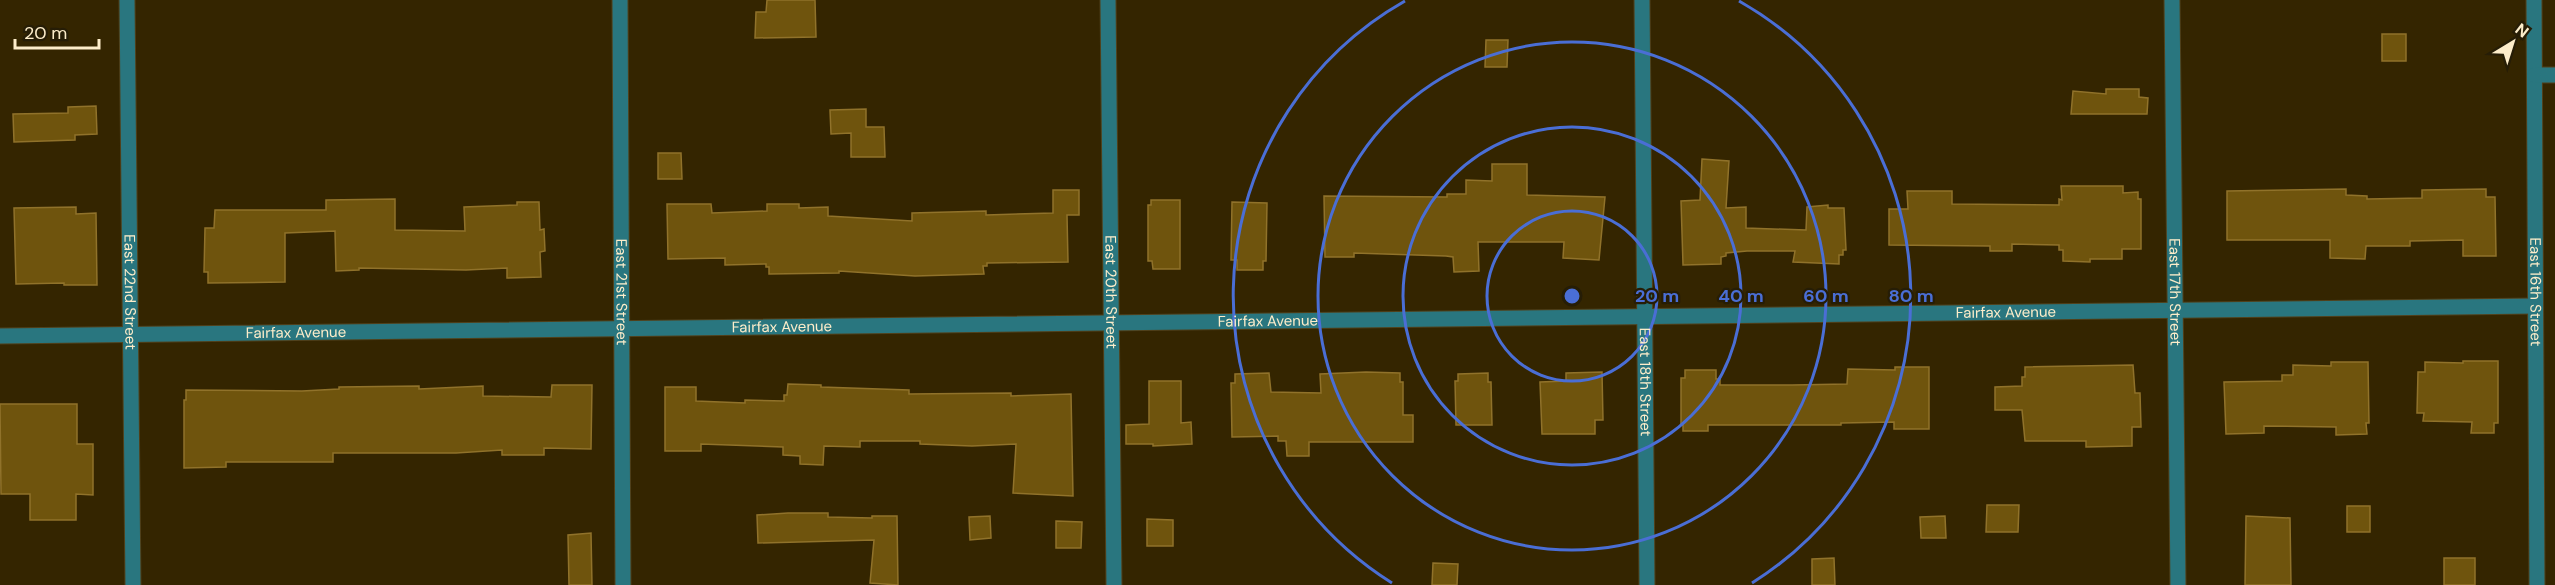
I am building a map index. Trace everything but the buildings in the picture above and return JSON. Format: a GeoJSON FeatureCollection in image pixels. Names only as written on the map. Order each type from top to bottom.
{"type":"FeatureCollection","features":[{"type":"Feature","properties":{"kind":"street","name":"East 22nd Street"},"geometry":{"type":"LineString","coordinates":[[127,0],[133,585]]}},
{"type":"Feature","properties":{"kind":"street","name":"East 21st Street"},"geometry":{"type":"LineString","coordinates":[[620,0],[623,585]]}},
{"type":"Feature","properties":{"kind":"street","name":"East 20th Street"},"geometry":{"type":"LineString","coordinates":[[1108,0],[1114,585]]}},
{"type":"Feature","properties":{"kind":"street","name":"East 18th Street"},"geometry":{"type":"LineString","coordinates":[[1642,0],[1647,585]]}},
{"type":"Feature","properties":{"kind":"street","name":"East 17th Street"},"geometry":{"type":"LineString","coordinates":[[2172,0],[2178,585]]}},
{"type":"Feature","properties":{"kind":"street","name":"East 16th Street"},"geometry":{"type":"LineString","coordinates":[[2534,0],[2537,585]]}},
{"type":"Feature","properties":{"kind":"street"},"geometry":{"type":"LineString","coordinates":[[2535,75],[2555,75]]}},
{"type":"Feature","properties":{"kind":"street","name":"Fairfax Avenue"},"geometry":{"type":"LineString","coordinates":[[0,336],[2535,306]]}}]}
